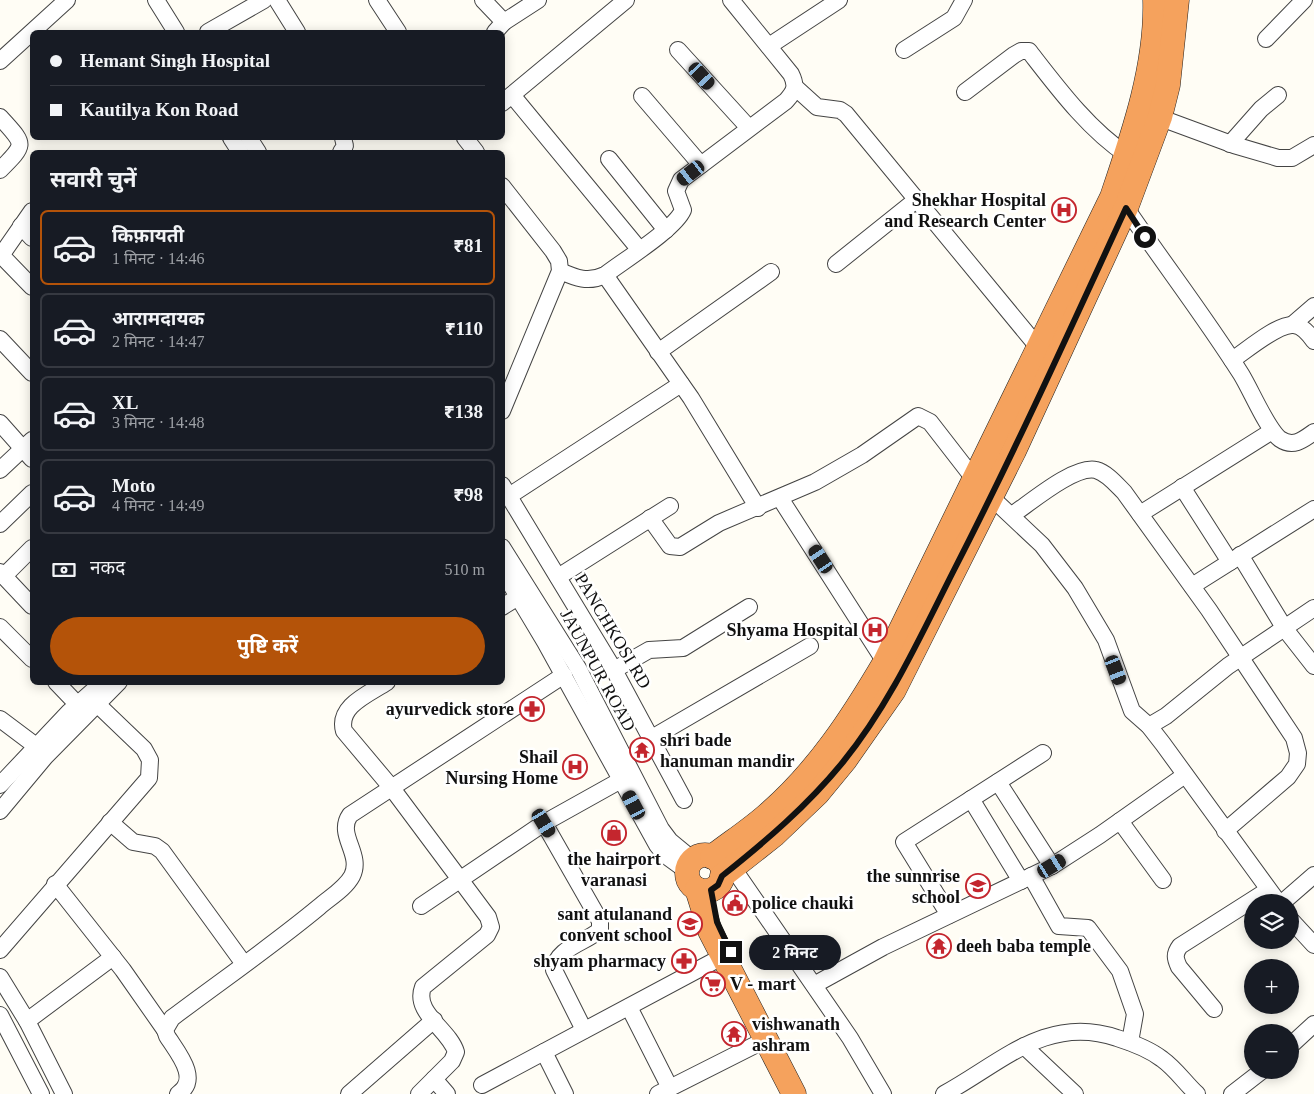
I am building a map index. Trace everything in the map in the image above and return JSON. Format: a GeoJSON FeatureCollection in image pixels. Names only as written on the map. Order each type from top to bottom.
{"type":"FeatureCollection","features":[{"type":"Feature","properties":{"kind":"highway"},"geometry":{"type":"LineString","coordinates":[[708,873],[774,835],[817,794],[845,760],[894,690],[991,497],[1126,208],[1149,114],[1148,64],[1155,0]]}},
{"type":"Feature","properties":{"kind":"highway"},"geometry":{"type":"LineString","coordinates":[[708,873],[814,768],[853,716],[885,662],[1112,197],[1126,155],[1149,114],[1168,86],[1177,0]]}},
{"type":"Feature","properties":{"kind":"highway"},"geometry":{"type":"LineString","coordinates":[[708,873],[717,922],[727,955],[794,1094]]}},
{"type":"Feature","properties":{"kind":"highway"},"geometry":{"type":"LineString","coordinates":[[727,955],[806,1094]]}},
{"type":"Feature","properties":{"kind":"street"},"geometry":{"type":"LineString","coordinates":[[34,30],[67,0]]}},
{"type":"Feature","properties":{"kind":"street"},"geometry":{"type":"LineString","coordinates":[[156,0],[175,30]]}},
{"type":"Feature","properties":{"kind":"street"},"geometry":{"type":"LineString","coordinates":[[212,30],[264,0]]}},
{"type":"Feature","properties":{"kind":"street"},"geometry":{"type":"LineString","coordinates":[[377,0],[397,30]]}},
{"type":"Feature","properties":{"kind":"street"},"geometry":{"type":"LineString","coordinates":[[483,0],[500,27],[538,0]]}},
{"type":"Feature","properties":{"kind":"street"},"geometry":{"type":"LineString","coordinates":[[626,0],[507,99],[639,249]]}},
{"type":"Feature","properties":{"kind":"street"},"geometry":{"type":"LineString","coordinates":[[731,0],[791,74],[796,88],[818,107],[840,110],[846,114],[1038,347]]}},
{"type":"Feature","properties":{"kind":"street"},"geometry":{"type":"LineString","coordinates":[[769,46],[839,0]]}},
{"type":"Feature","properties":{"kind":"street"},"geometry":{"type":"LineString","coordinates":[[904,50],[954,18],[964,0]]}},
{"type":"Feature","properties":{"kind":"street"},"geometry":{"type":"LineString","coordinates":[[1266,39],[1304,0]]}},
{"type":"Feature","properties":{"kind":"street"},"geometry":{"type":"LineString","coordinates":[[283,2],[296,30]]}},
{"type":"Feature","properties":{"kind":"street"},"geometry":{"type":"LineString","coordinates":[[0,61],[30,34]]}},
{"type":"Feature","properties":{"kind":"street"},"geometry":{"type":"LineString","coordinates":[[678,50],[749,128]]}},
{"type":"Feature","properties":{"kind":"street"},"geometry":{"type":"LineString","coordinates":[[966,92],[1014,55],[1021,51],[1029,50],[1045,72],[1107,141],[1126,155]]}},
{"type":"Feature","properties":{"kind":"street"},"geometry":{"type":"LineString","coordinates":[[560,271],[585,280],[595,280],[605,275],[666,230],[677,220],[683,210],[676,191],[677,186],[701,165],[786,101],[796,88]]}},
{"type":"Feature","properties":{"kind":"street"},"geometry":{"type":"LineString","coordinates":[[1230,144],[1261,109],[1278,95]]}},
{"type":"Feature","properties":{"kind":"street"},"geometry":{"type":"LineString","coordinates":[[642,96],[701,165]]}},
{"type":"Feature","properties":{"kind":"street"},"geometry":{"type":"LineString","coordinates":[[1149,114],[1230,144],[1278,158],[1292,158],[1312,152]]}},
{"type":"Feature","properties":{"kind":"street"},"geometry":{"type":"LineString","coordinates":[[0,118],[20,140],[21,146],[18,153],[0,170]]}},
{"type":"Feature","properties":{"kind":"street"},"geometry":{"type":"LineString","coordinates":[[466,140],[474,150]]}},
{"type":"Feature","properties":{"kind":"street"},"geometry":{"type":"LineString","coordinates":[[609,159],[666,230]]}},
{"type":"Feature","properties":{"kind":"street"},"geometry":{"type":"LineString","coordinates":[[505,190],[553,251],[559,261],[560,271],[505,404]]}},
{"type":"Feature","properties":{"kind":"street"},"geometry":{"type":"LineString","coordinates":[[836,264],[916,200]]}},
{"type":"Feature","properties":{"kind":"street"},"geometry":{"type":"LineString","coordinates":[[1126,208],[1232,360],[1272,430],[1288,443],[1296,444],[1314,432]]}},
{"type":"Feature","properties":{"kind":"street"},"geometry":{"type":"LineString","coordinates":[[30,214],[1,256],[30,285]]}},
{"type":"Feature","properties":{"kind":"street"},"geometry":{"type":"LineString","coordinates":[[21,226],[30,236]]}},
{"type":"Feature","properties":{"kind":"street"},"geometry":{"type":"LineString","coordinates":[[658,352],[771,272]]}},
{"type":"Feature","properties":{"kind":"street"},"geometry":{"type":"LineString","coordinates":[[605,275],[681,384],[758,508]]}},
{"type":"Feature","properties":{"kind":"street"},"geometry":{"type":"LineString","coordinates":[[1232,360],[1280,328],[1292,325],[1314,306]]}},
{"type":"Feature","properties":{"kind":"street"},"geometry":{"type":"LineString","coordinates":[[1292,325],[1300,327],[1314,341]]}},
{"type":"Feature","properties":{"kind":"street"},"geometry":{"type":"LineString","coordinates":[[0,339],[30,366]]}},
{"type":"Feature","properties":{"kind":"street"},"geometry":{"type":"LineString","coordinates":[[507,500],[681,384]]}},
{"type":"Feature","properties":{"kind":"street"},"geometry":{"type":"LineString","coordinates":[[650,518],[664,540],[674,548],[709,528],[815,482],[862,455],[918,416],[930,422],[975,480]]}},
{"type":"Feature","properties":{"kind":"street"},"geometry":{"type":"LineString","coordinates":[[0,423],[29,449],[0,470]]}},
{"type":"Feature","properties":{"kind":"street"},"geometry":{"type":"LineString","coordinates":[[1140,514],[1272,430]]}},
{"type":"Feature","properties":{"kind":"street"},"geometry":{"type":"LineString","coordinates":[[1012,515],[1074,474],[1085,470],[1097,470],[1112,479],[1192,586],[1276,709],[1294,738],[1298,753],[1297,764],[1288,776],[1225,831]]}},
{"type":"Feature","properties":{"kind":"street"},"geometry":{"type":"LineString","coordinates":[[1182,487],[1314,666]]}},
{"type":"Feature","properties":{"kind":"street"},"geometry":{"type":"LineString","coordinates":[[0,524],[30,495]]}},
{"type":"Feature","properties":{"kind":"street"},"geometry":{"type":"LineString","coordinates":[[991,497],[1042,545],[1075,588],[1106,640],[1132,711],[1149,726],[1272,894]]}},
{"type":"Feature","properties":{"kind":"street"},"geometry":{"type":"LineString","coordinates":[[780,498],[885,662]]}},
{"type":"Feature","properties":{"kind":"street","name":"PANCHKOSI RD"},"geometry":{"type":"LineString","coordinates":[[507,500],[558,577],[614,670],[684,800]]}},
{"type":"Feature","properties":{"kind":"street"},"geometry":{"type":"LineString","coordinates":[[558,577],[670,506]]}},
{"type":"Feature","properties":{"kind":"street"},"geometry":{"type":"LineString","coordinates":[[1192,586],[1314,509]]}},
{"type":"Feature","properties":{"kind":"street"},"geometry":{"type":"LineString","coordinates":[[30,550],[2,574],[30,600]]}},
{"type":"Feature","properties":{"kind":"street","name":"JAUNPUR ROAD"},"geometry":{"type":"LineString","coordinates":[[505,552],[578,668],[657,845],[665,855],[708,873],[814,985],[850,1038],[883,1094]]}},
{"type":"Feature","properties":{"kind":"street","name":"JAUNPUR ROAD"},"geometry":{"type":"LineString","coordinates":[[505,575],[626,777]]}},
{"type":"Feature","properties":{"kind":"street"},"geometry":{"type":"LineString","coordinates":[[505,605],[518,597]]}},
{"type":"Feature","properties":{"kind":"street"},"geometry":{"type":"LineString","coordinates":[[614,670],[649,650],[683,648],[749,607]]}},
{"type":"Feature","properties":{"kind":"street"},"geometry":{"type":"LineString","coordinates":[[1149,726],[1166,716],[1240,658],[1314,608]]}},
{"type":"Feature","properties":{"kind":"street"},"geometry":{"type":"LineString","coordinates":[[0,627],[30,657]]}},
{"type":"Feature","properties":{"kind":"street"},"geometry":{"type":"LineString","coordinates":[[652,738],[810,646]]}},
{"type":"Feature","properties":{"kind":"street"},"geometry":{"type":"LineString","coordinates":[[165,1030],[172,1018],[301,921],[346,883],[355,867],[354,856],[345,829],[345,822],[356,810],[564,675]]}},
{"type":"Feature","properties":{"kind":"street"},"geometry":{"type":"LineString","coordinates":[[59,685],[78,704]]}},
{"type":"Feature","properties":{"kind":"street"},"geometry":{"type":"LineString","coordinates":[[0,784],[78,704],[100,685]]}},
{"type":"Feature","properties":{"kind":"street"},"geometry":{"type":"LineString","coordinates":[[0,811],[45,757],[116,685]]}},
{"type":"Feature","properties":{"kind":"street"},"geometry":{"type":"LineString","coordinates":[[383,685],[344,713],[342,722],[344,731],[391,787],[488,917],[491,927],[487,935],[423,988],[420,996],[422,1006],[454,1044],[456,1052],[452,1061],[419,1094]]}},
{"type":"Feature","properties":{"kind":"street"},"geometry":{"type":"LineString","coordinates":[[0,950],[148,778],[150,760],[144,749],[96,703]]}},
{"type":"Feature","properties":{"kind":"street"},"geometry":{"type":"LineString","coordinates":[[0,719],[36,746]]}},
{"type":"Feature","properties":{"kind":"street"},"geometry":{"type":"LineString","coordinates":[[948,914],[904,842],[1043,753]]}},
{"type":"Feature","properties":{"kind":"street"},"geometry":{"type":"LineString","coordinates":[[814,985],[882,947],[948,914],[1052,866],[1185,775]]}},
{"type":"Feature","properties":{"kind":"street"},"geometry":{"type":"LineString","coordinates":[[421,906],[458,879],[544,823],[626,777]]}},
{"type":"Feature","properties":{"kind":"street"},"geometry":{"type":"LineString","coordinates":[[998,782],[1052,866]]}},
{"type":"Feature","properties":{"kind":"street"},"geometry":{"type":"LineString","coordinates":[[971,799],[1059,926],[1088,928],[1120,971],[1135,1014],[1130,1042]]}},
{"type":"Feature","properties":{"kind":"street"},"geometry":{"type":"LineString","coordinates":[[1120,821],[1163,880]]}},
{"type":"Feature","properties":{"kind":"street"},"geometry":{"type":"LineString","coordinates":[[110,822],[133,842],[155,846],[162,851],[244,964]]}},
{"type":"Feature","properties":{"kind":"street"},"geometry":{"type":"LineString","coordinates":[[544,823],[600,921],[600,930],[596,934],[560,954],[555,961],[554,970],[584,1030]]}},
{"type":"Feature","properties":{"kind":"street"},"geometry":{"type":"LineString","coordinates":[[1292,894],[1314,875]]}},
{"type":"Feature","properties":{"kind":"street"},"geometry":{"type":"LineString","coordinates":[[55,884],[113,957],[165,1030],[188,1072],[188,1082],[178,1094]]}},
{"type":"Feature","properties":{"kind":"street"},"geometry":{"type":"LineString","coordinates":[[1214,1008],[1179,967],[1175,959],[1176,952],[1180,946],[1244,912]]}},
{"type":"Feature","properties":{"kind":"street"},"geometry":{"type":"LineString","coordinates":[[1299,929],[1314,945]]}},
{"type":"Feature","properties":{"kind":"street"},"geometry":{"type":"LineString","coordinates":[[482,1085],[727,955]]}},
{"type":"Feature","properties":{"kind":"street"},"geometry":{"type":"LineString","coordinates":[[27,1021],[113,957]]}},
{"type":"Feature","properties":{"kind":"street"},"geometry":{"type":"LineString","coordinates":[[0,976],[27,1021],[64,1094]]}},
{"type":"Feature","properties":{"kind":"street"},"geometry":{"type":"LineString","coordinates":[[629,1007],[664,1091],[767,1039]]}},
{"type":"Feature","properties":{"kind":"street"},"geometry":{"type":"LineString","coordinates":[[0,1015],[41,1094]]}},
{"type":"Feature","properties":{"kind":"street"},"geometry":{"type":"LineString","coordinates":[[349,1094],[434,1020]]}},
{"type":"Feature","properties":{"kind":"street"},"geometry":{"type":"LineString","coordinates":[[1299,1038],[1314,1024]]}},
{"type":"Feature","properties":{"kind":"street"},"geometry":{"type":"LineString","coordinates":[[944,1094],[1024,1046],[1053,1034],[1074,1030],[1100,1032],[1130,1042],[1162,1059],[1197,1094]]}},
{"type":"Feature","properties":{"kind":"street"},"geometry":{"type":"LineString","coordinates":[[1024,1046],[1075,1094]]}},
{"type":"Feature","properties":{"kind":"street"},"geometry":{"type":"LineString","coordinates":[[544,1052],[565,1094]]}},
{"type":"Feature","properties":{"kind":"street"},"geometry":{"type":"LineString","coordinates":[[434,1079],[447,1094]]}},
{"type":"Feature","properties":{"kind":"street"},"geometry":{"type":"LineString","coordinates":[[1232,1094],[1251,1079]]}},
{"type":"Feature","properties":{"kind":"place","name":"Shekhar Hospital and Research Center"},"geometry":{"type":"Point","coordinates":[1064,210]}},
{"type":"Feature","properties":{"kind":"place","name":"Shyama Hospital"},"geometry":{"type":"Point","coordinates":[875,630]}},
{"type":"Feature","properties":{"kind":"place","name":"ayurvedick store"},"geometry":{"type":"Point","coordinates":[532,709]}},
{"type":"Feature","properties":{"kind":"place","name":"shri bade hanuman mandir"},"geometry":{"type":"Point","coordinates":[642,750]}},
{"type":"Feature","properties":{"kind":"place","name":"Shail Nursing Home"},"geometry":{"type":"Point","coordinates":[575,767]}},
{"type":"Feature","properties":{"kind":"place","name":"the hairport varanasi"},"geometry":{"type":"Point","coordinates":[614,833]}},
{"type":"Feature","properties":{"kind":"place","name":"the sunnrise school"},"geometry":{"type":"Point","coordinates":[978,886]}},
{"type":"Feature","properties":{"kind":"place","name":"police chauki"},"geometry":{"type":"Point","coordinates":[735,903]}},
{"type":"Feature","properties":{"kind":"place","name":"sant atulanand convent school"},"geometry":{"type":"Point","coordinates":[690,924]}},
{"type":"Feature","properties":{"kind":"place","name":"deeh baba temple"},"geometry":{"type":"Point","coordinates":[939,946]}},
{"type":"Feature","properties":{"kind":"place","name":"shyam pharmacy"},"geometry":{"type":"Point","coordinates":[684,961]}},
{"type":"Feature","properties":{"kind":"place","name":"V - mart"},"geometry":{"type":"Point","coordinates":[713,984]}},
{"type":"Feature","properties":{"kind":"place","name":"vishwanath ashram"},"geometry":{"type":"Point","coordinates":[734,1034]}},
{"type":"Feature","properties":{"kind":"route"},"geometry":{"type":"LineString","coordinates":[[731,952],[717,922],[711,890],[718,885],[722,876],[774,835],[817,794],[845,760],[894,690],[1014,451],[1126,208],[1145,237]]}}]}
